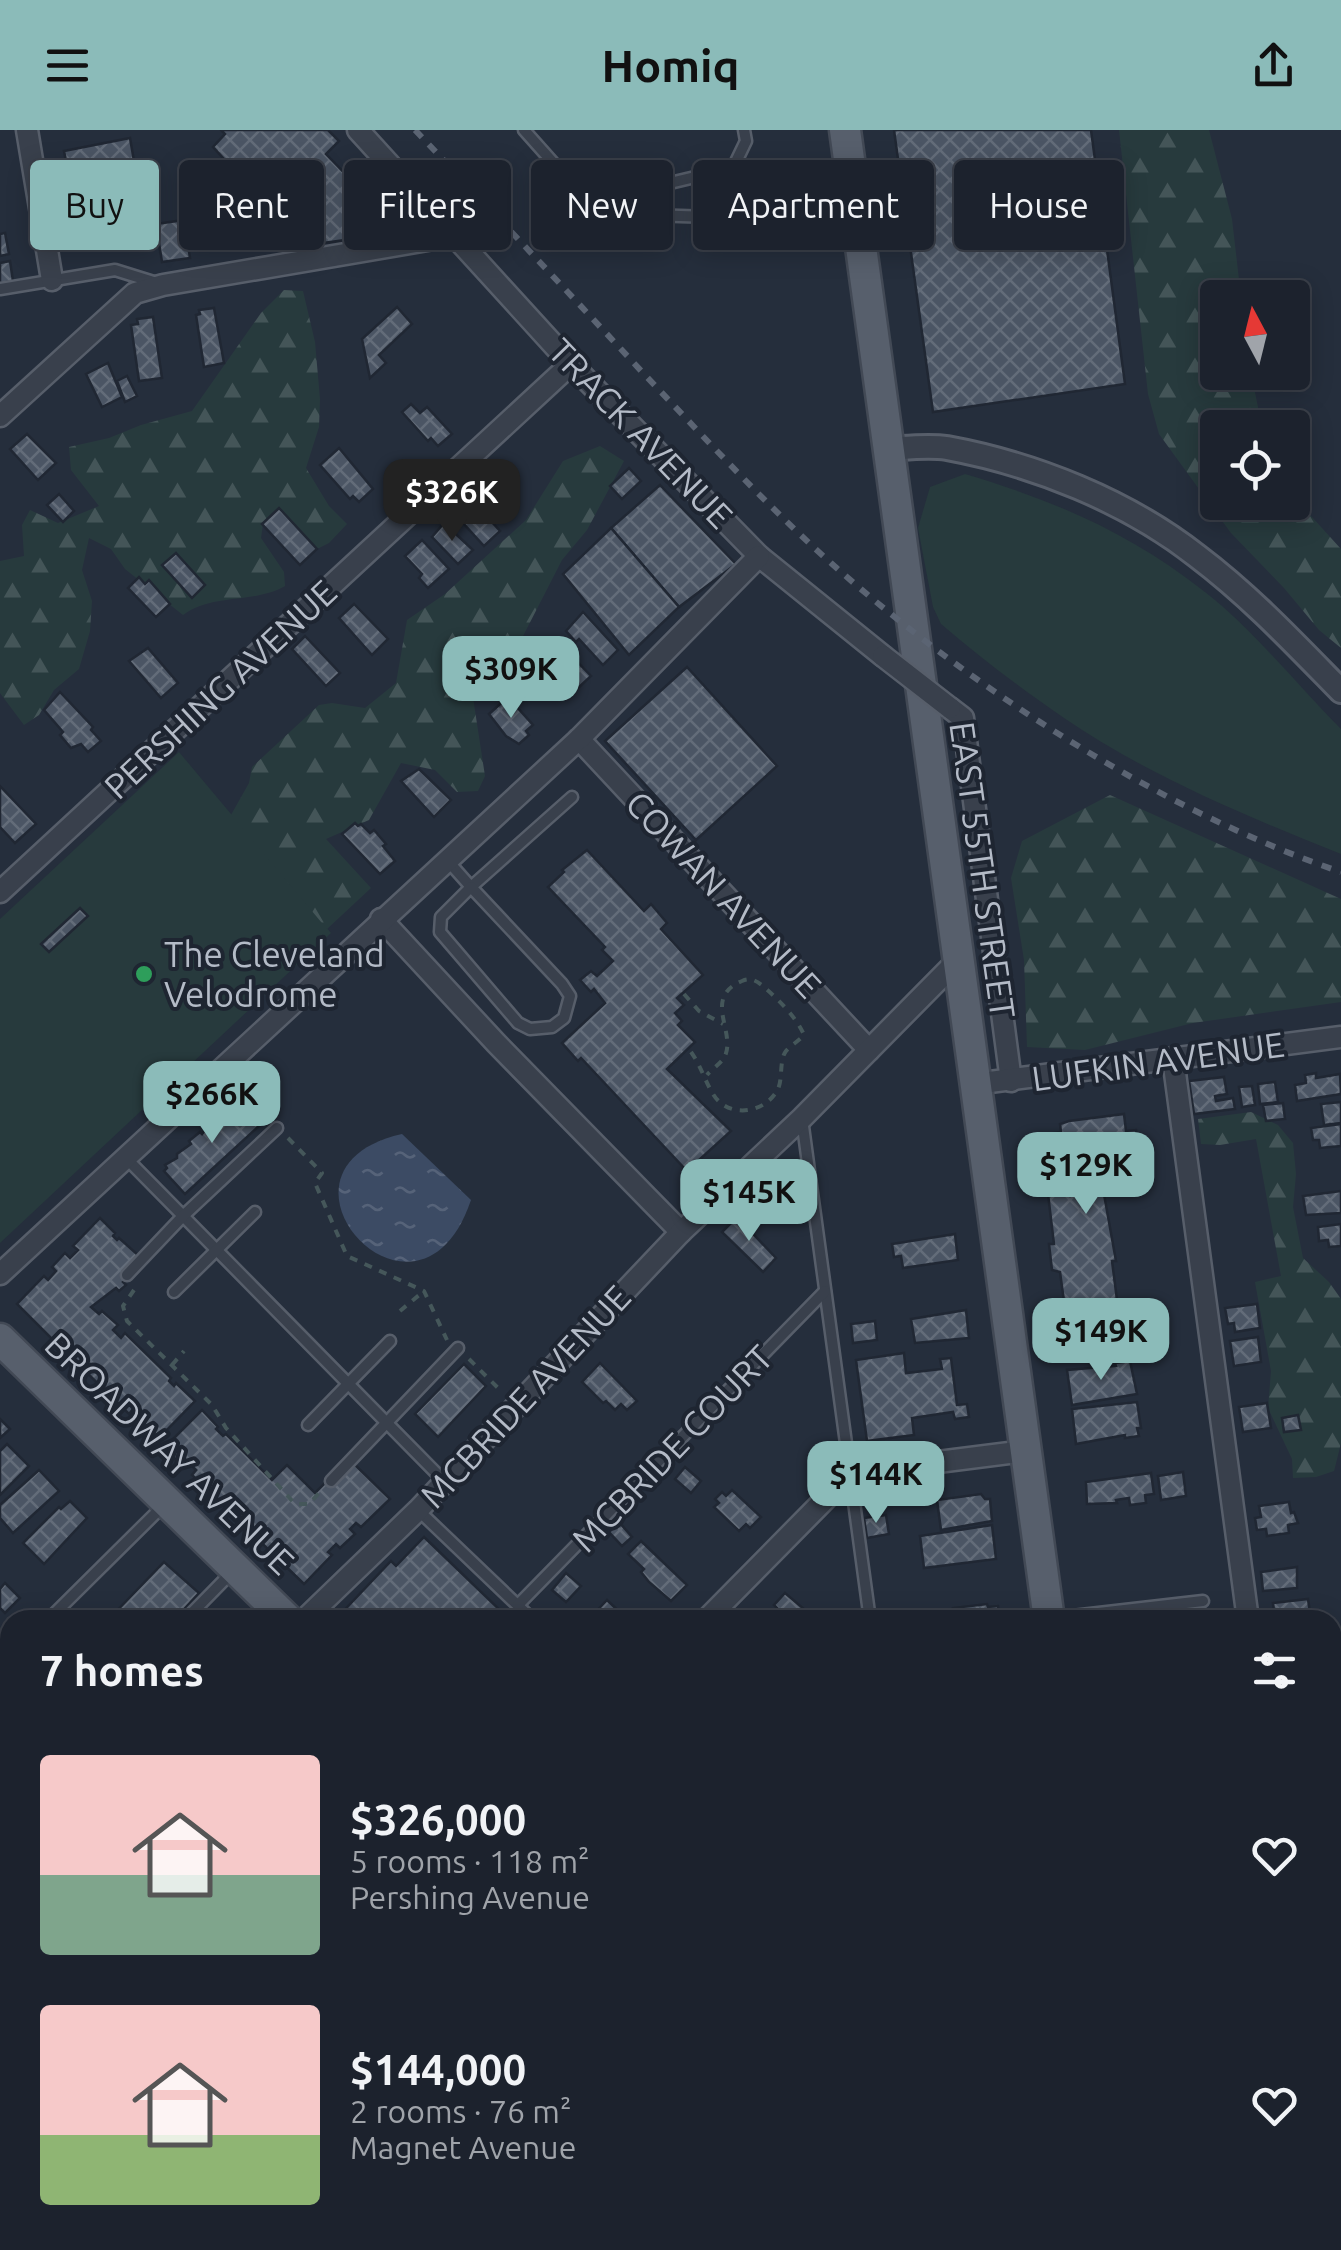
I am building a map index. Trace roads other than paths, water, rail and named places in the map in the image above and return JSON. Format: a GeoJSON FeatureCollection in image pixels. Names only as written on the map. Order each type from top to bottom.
{"type":"FeatureCollection","features":[{"type":"Feature","properties":{"kind":"main road","name":"EAST 55TH STREET"},"geometry":{"type":"LineString","coordinates":[[845,130],[849,160]]}},
{"type":"Feature","properties":{"kind":"main road","name":"EAST 55TH STREET"},"geometry":{"type":"LineString","coordinates":[[860,250],[1048,1610]]}},
{"type":"Feature","properties":{"kind":"main road","name":"BROADWAY AVENUE"},"geometry":{"type":"LineString","coordinates":[[0,1338],[277,1610]]}},
{"type":"Feature","properties":{"kind":"street"},"geometry":{"type":"LineString","coordinates":[[27,130],[52,280]]}},
{"type":"Feature","properties":{"kind":"street","name":"TRACK AVENUE"},"geometry":{"type":"LineString","coordinates":[[358,130],[386,160]]}},
{"type":"Feature","properties":{"kind":"street"},"geometry":{"type":"LineString","coordinates":[[0,416],[135,293],[369,250]]}},
{"type":"Feature","properties":{"kind":"street","name":"TRACK AVENUE"},"geometry":{"type":"LineString","coordinates":[[470,250],[571,364],[759,556],[963,718],[1011,1081]]}},
{"type":"Feature","properties":{"kind":"street","name":"PERSHING AVENUE"},"geometry":{"type":"LineString","coordinates":[[0,892],[571,364]]}},
{"type":"Feature","properties":{"kind":"street"},"geometry":{"type":"LineString","coordinates":[[887,449],[944,448],[989,459],[1079,488],[1140,518],[1195,554],[1252,602],[1341,692]]}},
{"type":"Feature","properties":{"kind":"street"},"geometry":{"type":"LineString","coordinates":[[0,1274],[579,739],[759,556]]}},
{"type":"Feature","properties":{"kind":"street","name":"COWAN AVENUE"},"geometry":{"type":"LineString","coordinates":[[579,739],[868,1050]]}},
{"type":"Feature","properties":{"kind":"street"},"geometry":{"type":"LineString","coordinates":[[381,919],[680,1232]]}},
{"type":"Feature","properties":{"kind":"street","name":"MCBRIDE AVENUE"},"geometry":{"type":"LineString","coordinates":[[314,1610],[418,1510],[680,1232],[802,1118],[958,961]]}},
{"type":"Feature","properties":{"kind":"street","name":"LUFKIN AVENUE"},"geometry":{"type":"LineString","coordinates":[[974,1084],[1341,1037]]}},
{"type":"Feature","properties":{"kind":"street"},"geometry":{"type":"LineString","coordinates":[[1174,1058],[1247,1610]]}},
{"type":"Feature","properties":{"kind":"street"},"geometry":{"type":"LineString","coordinates":[[716,1610],[851,1473],[1025,1451]]}},
{"type":"Feature","properties":{"kind":"lane"},"geometry":{"type":"LineString","coordinates":[[524,130],[551,160]]}},
{"type":"Feature","properties":{"kind":"lane"},"geometry":{"type":"LineString","coordinates":[[673,183],[733,168],[746,141],[744,130]]}},
{"type":"Feature","properties":{"kind":"lane"},"geometry":{"type":"LineString","coordinates":[[0,289],[123,270],[163,285]]}},
{"type":"Feature","properties":{"kind":"lane"},"geometry":{"type":"LineString","coordinates":[[447,860],[471,887],[562,984],[570,996],[564,1018],[552,1028],[538,1030],[518,1023],[440,932],[441,916],[471,887],[572,797]]}},
{"type":"Feature","properties":{"kind":"lane"},"geometry":{"type":"LineString","coordinates":[[496,1043],[518,1023]]}},
{"type":"Feature","properties":{"kind":"lane"},"geometry":{"type":"LineString","coordinates":[[802,1118],[869,1610]]}},
{"type":"Feature","properties":{"kind":"lane"},"geometry":{"type":"LineString","coordinates":[[127,1274],[278,1128]]}},
{"type":"Feature","properties":{"kind":"lane"},"geometry":{"type":"LineString","coordinates":[[126,1158],[444,1482]]}},
{"type":"Feature","properties":{"kind":"lane"},"geometry":{"type":"LineString","coordinates":[[174,1292],[254,1212]]}},
{"type":"Feature","properties":{"kind":"lane","name":"MCBRIDE COURT"},"geometry":{"type":"LineString","coordinates":[[518,1605],[826,1291]]}},
{"type":"Feature","properties":{"kind":"lane"},"geometry":{"type":"LineString","coordinates":[[308,1425],[390,1342]]}},
{"type":"Feature","properties":{"kind":"lane"},"geometry":{"type":"LineString","coordinates":[[327,1483],[458,1348]]}},
{"type":"Feature","properties":{"kind":"lane"},"geometry":{"type":"LineString","coordinates":[[58,1610],[167,1502]]}},
{"type":"Feature","properties":{"kind":"lane"},"geometry":{"type":"LineString","coordinates":[[418,1510],[523,1610]]}},
{"type":"Feature","properties":{"kind":"lane"},"geometry":{"type":"LineString","coordinates":[[195,1610],[234,1569]]}},
{"type":"Feature","properties":{"kind":"lane"},"geometry":{"type":"LineString","coordinates":[[1131,1610],[1203,1602]]}},
{"type":"Feature","properties":{"kind":"water"},"geometry":{"type":"Polygon","coordinates":[[[402,1134],[471,1200],[446,1244],[416,1261],[385,1257],[358,1239],[342,1212],[340,1181],[358,1153],[402,1134]]]}},
{"type":"Feature","properties":{"kind":"railway"},"geometry":{"type":"LineString","coordinates":[[415,130],[759,494],[886,610],[1007,700],[1138,781],[1205,816],[1341,872]]}},
{"type":"Feature","properties":{"kind":"place","name":"The Cleveland Velodrome"},"geometry":{"type":"Point","coordinates":[144,974]}}]}
